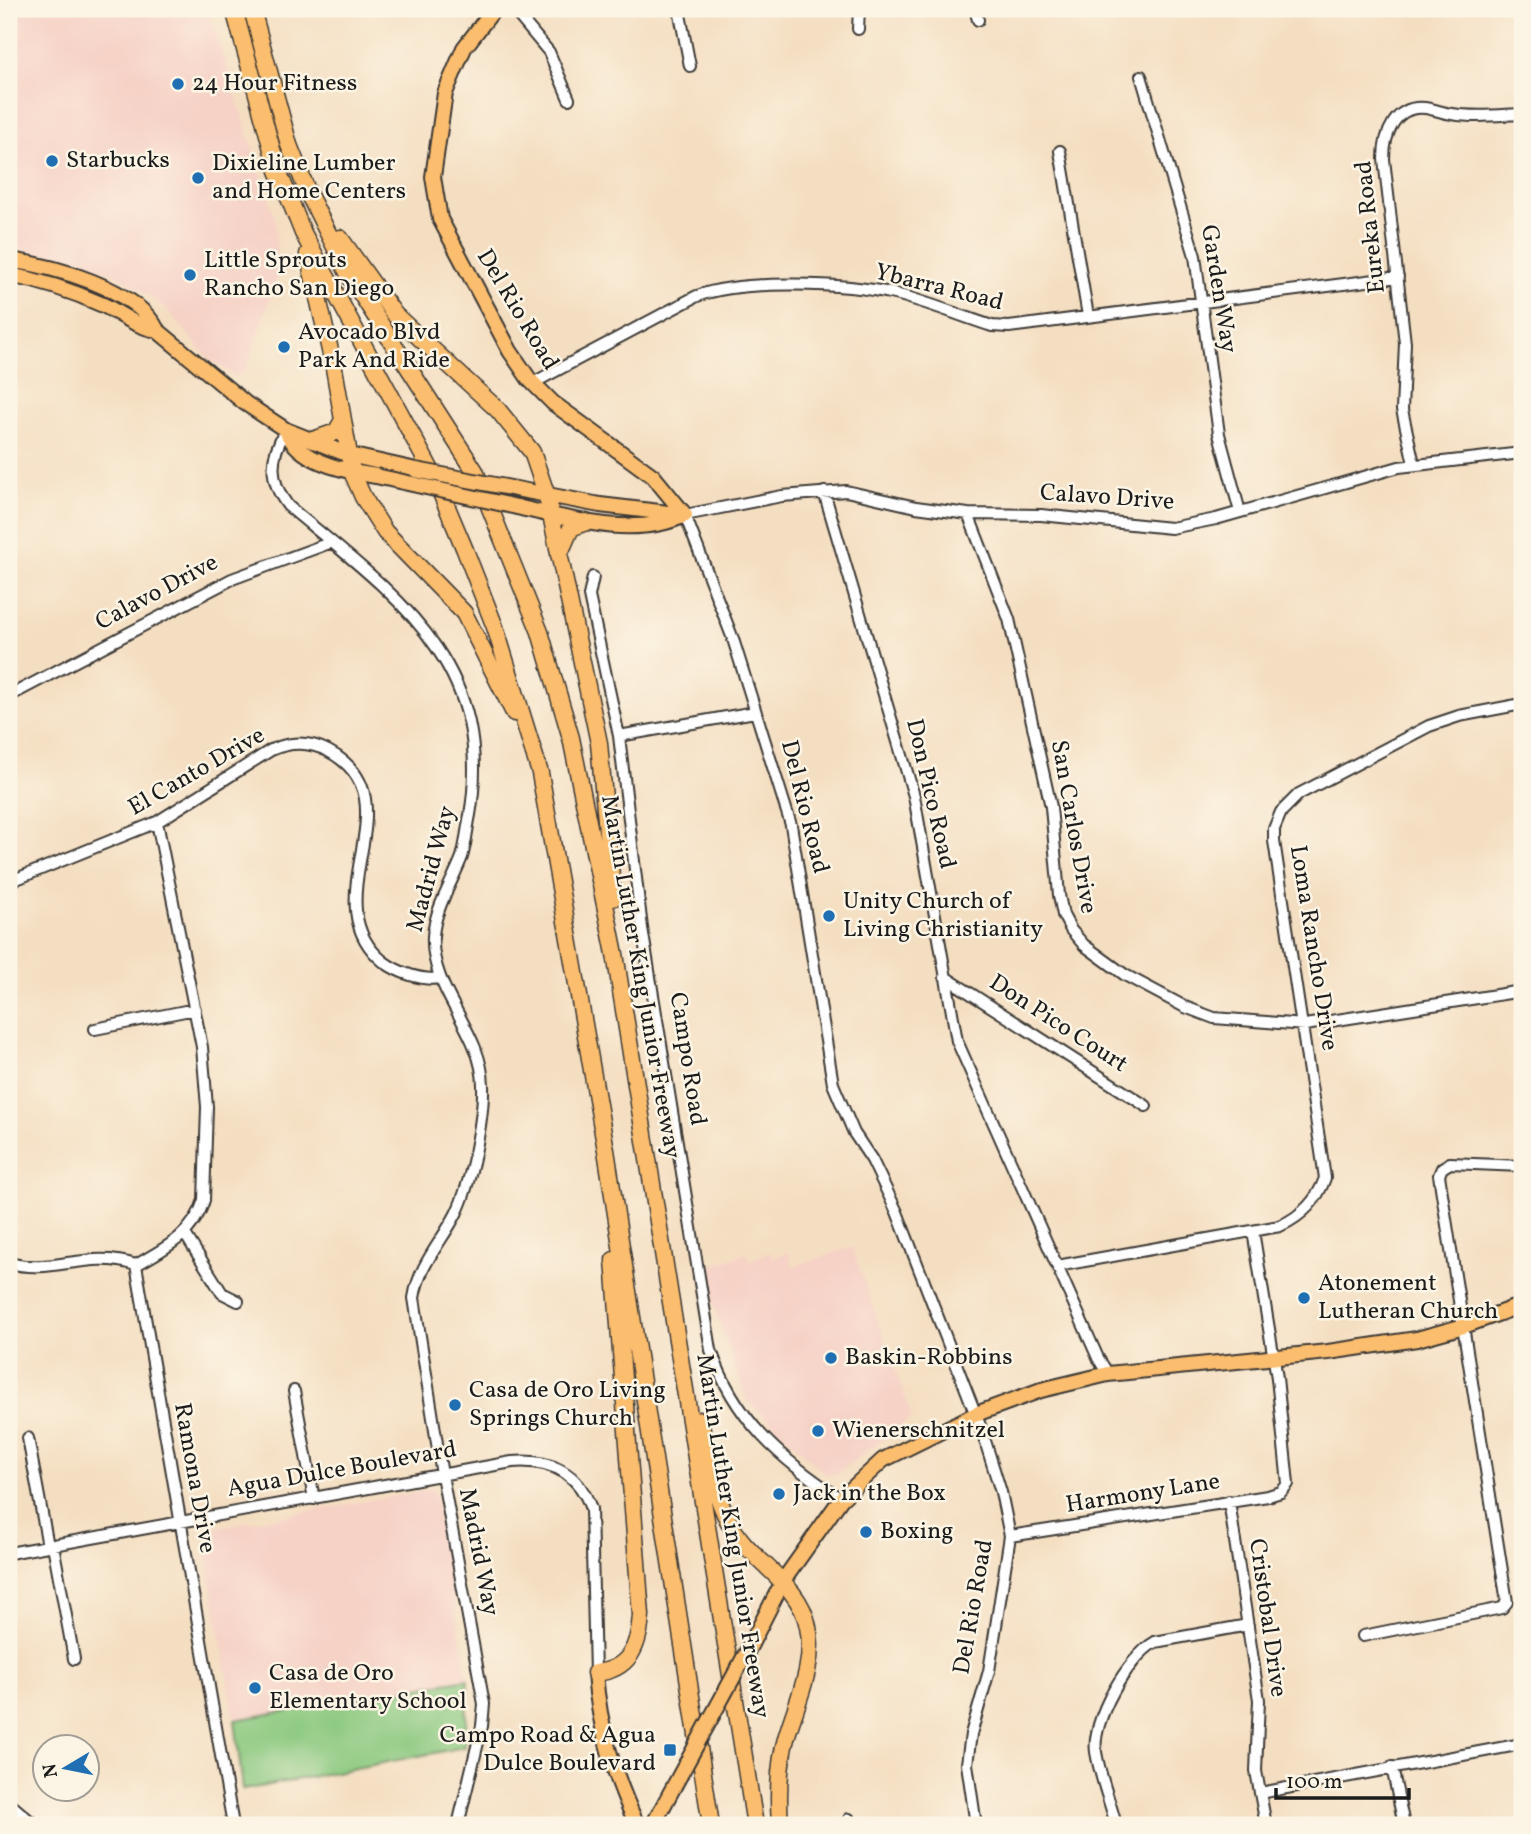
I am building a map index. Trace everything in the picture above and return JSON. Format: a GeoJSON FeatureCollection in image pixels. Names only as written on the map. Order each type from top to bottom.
{"type":"FeatureCollection","features":[{"type":"Feature","properties":{"kind":"highway"},"geometry":{"type":"LineString","coordinates":[[234,9],[277,168],[303,233],[438,487],[495,627],[540,773],[606,1150],[711,1825]]}},
{"type":"Feature","properties":{"kind":"highway"},"geometry":{"type":"LineString","coordinates":[[252,9],[289,145],[308,193],[395,315],[498,410],[531,452],[547,496],[599,743],[613,893],[615,954]]}},
{"type":"Feature","properties":{"kind":"highway","name":"Martin Luther King Junior Freeway"},"geometry":{"type":"LineString","coordinates":[[308,193],[349,275],[475,471],[511,554],[540,632],[571,738],[615,954],[755,1825]]}},
{"type":"Feature","properties":{"kind":"highway"},"geometry":{"type":"LineString","coordinates":[[303,233],[334,368],[352,472],[363,497],[385,532],[464,612],[498,677],[540,773]]}},
{"type":"Feature","properties":{"kind":"highway"},"geometry":{"type":"LineString","coordinates":[[313,440],[335,432],[343,420]]}},
{"type":"Feature","properties":{"kind":"highway"},"geometry":{"type":"LineString","coordinates":[[559,555],[571,528],[586,522]]}},
{"type":"Feature","properties":{"kind":"highway"},"geometry":{"type":"LineString","coordinates":[[595,1673],[617,1668],[627,1661],[637,1645],[641,1615],[606,1150]]}},
{"type":"Feature","properties":{"kind":"highway"},"geometry":{"type":"LineString","coordinates":[[654,1192],[718,1500],[740,1539],[783,1581],[804,1614],[809,1648],[803,1694],[786,1737],[781,1765],[780,1825]]}},
{"type":"Feature","properties":{"kind":"main road","name":"Del Rio Road"},"geometry":{"type":"LineString","coordinates":[[494,9],[464,48],[449,81],[440,120],[433,189],[443,229],[510,351],[533,383],[553,403],[653,476],[685,514]]}},
{"type":"Feature","properties":{"kind":"main road"},"geometry":{"type":"LineString","coordinates":[[9,260],[59,270],[127,300],[150,316],[157,330],[245,403],[286,430],[349,455],[376,469]]}},
{"type":"Feature","properties":{"kind":"main road"},"geometry":{"type":"LineString","coordinates":[[9,273],[41,274],[59,270]]}},
{"type":"Feature","properties":{"kind":"main road"},"geometry":{"type":"LineString","coordinates":[[9,273],[71,291],[107,307],[139,327],[157,330]]}},
{"type":"Feature","properties":{"kind":"main road"},"geometry":{"type":"LineString","coordinates":[[71,291],[82,289],[113,303],[127,300]]}},
{"type":"Feature","properties":{"kind":"main road"},"geometry":{"type":"LineString","coordinates":[[286,430],[290,443],[298,450],[352,472],[376,469]]}},
{"type":"Feature","properties":{"kind":"main road","name":"Calavo Drive"},"geometry":{"type":"LineString","coordinates":[[376,469],[456,477],[547,496],[685,514]]}},
{"type":"Feature","properties":{"kind":"main road","name":"Calavo Drive"},"geometry":{"type":"LineString","coordinates":[[376,469],[517,508],[586,522],[645,526],[667,523],[685,514]]}},
{"type":"Feature","properties":{"kind":"main road"},"geometry":{"type":"LineString","coordinates":[[653,1825],[783,1581],[841,1499],[883,1460],[919,1439],[1041,1390],[1108,1374],[1407,1340],[1464,1326],[1522,1305]]}},
{"type":"Feature","properties":{"kind":"main road","name":"Agua Dulce Boulevard"},"geometry":{"type":"LineString","coordinates":[[595,1673],[598,1710],[608,1754],[638,1825]]}},
{"type":"Feature","properties":{"kind":"street"},"geometry":{"type":"LineString","coordinates":[[513,9],[549,52],[569,99]]}},
{"type":"Feature","properties":{"kind":"street"},"geometry":{"type":"LineString","coordinates":[[679,9],[690,66]]}},
{"type":"Feature","properties":{"kind":"street"},"geometry":{"type":"LineString","coordinates":[[858,29],[859,9]]}},
{"type":"Feature","properties":{"kind":"street","name":"Garden Way"},"geometry":{"type":"LineString","coordinates":[[1140,76],[1186,220],[1203,300],[1219,434],[1240,512]]}},
{"type":"Feature","properties":{"kind":"street","name":"Eureka Road"},"geometry":{"type":"LineString","coordinates":[[1414,464],[1402,410],[1405,344],[1384,159],[1386,137],[1392,122],[1411,108],[1427,108],[1451,114],[1522,114]]}},
{"type":"Feature","properties":{"kind":"street"},"geometry":{"type":"LineString","coordinates":[[1060,151],[1088,316]]}},
{"type":"Feature","properties":{"kind":"street","name":"Ybarra Road"},"geometry":{"type":"LineString","coordinates":[[533,383],[697,296],[716,289],[743,285],[853,288],[891,293],[992,326],[1009,327],[1398,277]]}},
{"type":"Feature","properties":{"kind":"street","name":"Madrid Way"},"geometry":{"type":"LineString","coordinates":[[286,430],[273,455],[276,486],[288,506],[384,588],[426,631],[449,667],[466,709],[473,757],[471,805],[463,854],[434,929],[433,949],[440,978],[474,1043],[483,1083],[465,1193],[420,1272],[414,1298],[442,1475],[484,1704],[482,1726],[458,1825]]}},
{"type":"Feature","properties":{"kind":"street","name":"Calavo Drive"},"geometry":{"type":"LineString","coordinates":[[685,514],[782,496],[846,491],[916,507],[968,514],[1041,515],[1171,528],[1240,512],[1414,464],[1522,453]]}},
{"type":"Feature","properties":{"kind":"street","name":"Don Pico Road"},"geometry":{"type":"LineString","coordinates":[[824,492],[914,796],[957,1041],[1098,1358],[1108,1374]]}},
{"type":"Feature","properties":{"kind":"street","name":"Del Rio Road"},"geometry":{"type":"LineString","coordinates":[[685,514],[733,639],[794,838],[833,1084],[854,1133],[872,1160],[897,1212],[976,1414],[1001,1492],[1010,1536],[989,1671],[968,1751],[967,1777],[976,1825]]}},
{"type":"Feature","properties":{"kind":"street","name":"San Carlos Drive"},"geometry":{"type":"LineString","coordinates":[[968,514],[1009,619],[1051,807],[1063,915],[1084,945],[1125,975],[1185,1007],[1214,1018],[1305,1025],[1522,991]]}},
{"type":"Feature","properties":{"kind":"street","name":"Calavo Drive"},"geometry":{"type":"LineString","coordinates":[[9,696],[232,579],[332,542]]}},
{"type":"Feature","properties":{"kind":"street","name":"Campo Road"},"geometry":{"type":"LineString","coordinates":[[593,577],[589,596],[619,736],[642,928],[711,1350],[739,1411],[780,1453],[841,1499]]}},
{"type":"Feature","properties":{"kind":"street","name":"Loma Rancho Drive"},"geometry":{"type":"LineString","coordinates":[[1057,1266],[1280,1226],[1298,1217],[1318,1196],[1325,1178],[1305,1025],[1274,841],[1276,823],[1281,812],[1299,794],[1429,726],[1459,716],[1522,704]]}},
{"type":"Feature","properties":{"kind":"street"},"geometry":{"type":"LineString","coordinates":[[619,736],[755,712]]}},
{"type":"Feature","properties":{"kind":"street","name":"El Canto Drive"},"geometry":{"type":"LineString","coordinates":[[9,882],[157,822],[278,747],[307,744],[328,751],[354,776],[366,807],[367,828],[354,900],[360,933],[369,948],[392,968],[430,980],[440,978]]}},
{"type":"Feature","properties":{"kind":"street"},"geometry":{"type":"LineString","coordinates":[[9,1263],[39,1267],[97,1258],[136,1265],[185,1234],[200,1214],[204,1200],[207,1089],[195,1009],[157,822]]}},
{"type":"Feature","properties":{"kind":"street","name":"Don Pico Court"},"geometry":{"type":"LineString","coordinates":[[945,977],[1146,1106]]}},
{"type":"Feature","properties":{"kind":"street"},"geometry":{"type":"LineString","coordinates":[[95,1029],[195,1009]]}},
{"type":"Feature","properties":{"kind":"street"},"geometry":{"type":"LineString","coordinates":[[1363,1636],[1502,1608],[1507,1602],[1440,1171],[1450,1163],[1522,1166]]}},
{"type":"Feature","properties":{"kind":"street"},"geometry":{"type":"LineString","coordinates":[[1252,1231],[1273,1357]]}},
{"type":"Feature","properties":{"kind":"street"},"geometry":{"type":"LineString","coordinates":[[185,1234],[222,1293],[238,1301]]}},
{"type":"Feature","properties":{"kind":"street","name":"Ramona Drive"},"geometry":{"type":"LineString","coordinates":[[136,1265],[233,1825]]}},
{"type":"Feature","properties":{"kind":"street","name":"Harmony Lane"},"geometry":{"type":"LineString","coordinates":[[1010,1536],[1281,1492],[1288,1484],[1289,1476],[1273,1357]]}},
{"type":"Feature","properties":{"kind":"street"},"geometry":{"type":"LineString","coordinates":[[294,1391],[314,1499]]}},
{"type":"Feature","properties":{"kind":"street"},"geometry":{"type":"LineString","coordinates":[[28,1438],[74,1659]]}},
{"type":"Feature","properties":{"kind":"street","name":"Agua Dulce Boulevard"},"geometry":{"type":"LineString","coordinates":[[9,1553],[442,1475],[530,1461],[555,1466],[578,1483],[588,1500],[593,1518],[595,1673]]}},
{"type":"Feature","properties":{"kind":"street","name":"Cristobal Drive"},"geometry":{"type":"LineString","coordinates":[[1229,1501],[1259,1700],[1256,1771],[1266,1825]]}},
{"type":"Feature","properties":{"kind":"street"},"geometry":{"type":"LineString","coordinates":[[1116,1825],[1096,1750],[1102,1716],[1133,1660],[1145,1647],[1164,1639],[1248,1625]]}},
{"type":"Feature","properties":{"kind":"street"},"geometry":{"type":"LineString","coordinates":[[1260,1793],[1522,1744]]}},
{"type":"Feature","properties":{"kind":"street"},"geometry":{"type":"LineString","coordinates":[[1392,1767],[1404,1825]]}},
{"type":"Feature","properties":{"kind":"street"},"geometry":{"type":"LineString","coordinates":[[9,1803],[36,1825]]}},
{"type":"Feature","properties":{"kind":"shaded area"},"geometry":{"type":"Polygon","coordinates":[[[9,9],[208,9],[275,218],[278,274],[247,367],[236,377],[209,359],[166,308],[118,275],[77,260],[9,250],[9,9]]]}},
{"type":"Feature","properties":{"kind":"shaded area"},"geometry":{"type":"Polygon","coordinates":[[[852,1247],[912,1417],[838,1473],[827,1475],[746,1399],[701,1269],[747,1253],[750,1260],[770,1252],[773,1258],[788,1252],[793,1267],[852,1247]]]}},
{"type":"Feature","properties":{"kind":"shaded area"},"geometry":{"type":"Polygon","coordinates":[[[434,1489],[468,1679],[235,1720],[205,1548],[215,1528],[434,1489]]]}},
{"type":"Feature","properties":{"kind":"green space"},"geometry":{"type":"Polygon","coordinates":[[[468,1679],[465,1747],[243,1790],[235,1720],[468,1679]]]}},
{"type":"Feature","properties":{"kind":"place","name":"24 Hour Fitness"},"geometry":{"type":"Point","coordinates":[178,84]}},
{"type":"Feature","properties":{"kind":"place","name":"Starbucks"},"geometry":{"type":"Point","coordinates":[52,161]}},
{"type":"Feature","properties":{"kind":"place","name":"Dixieline Lumber and Home Centers"},"geometry":{"type":"Point","coordinates":[198,178]}},
{"type":"Feature","properties":{"kind":"place","name":"Little Sprouts Rancho San Diego"},"geometry":{"type":"Point","coordinates":[190,275]}},
{"type":"Feature","properties":{"kind":"place","name":"Avocado Blvd Park And Ride"},"geometry":{"type":"Point","coordinates":[284,347]}},
{"type":"Feature","properties":{"kind":"place","name":"Unity Church of Living Christianity"},"geometry":{"type":"Point","coordinates":[829,916]}},
{"type":"Feature","properties":{"kind":"place","name":"Atonement Lutheran Church"},"geometry":{"type":"Point","coordinates":[1304,1298]}},
{"type":"Feature","properties":{"kind":"place","name":"Baskin-Robbins"},"geometry":{"type":"Point","coordinates":[831,1358]}},
{"type":"Feature","properties":{"kind":"place","name":"Casa de Oro Living Springs Church"},"geometry":{"type":"Point","coordinates":[455,1405]}},
{"type":"Feature","properties":{"kind":"place","name":"Wienerschnitzel"},"geometry":{"type":"Point","coordinates":[818,1431]}},
{"type":"Feature","properties":{"kind":"place","name":"Jack in the Box"},"geometry":{"type":"Point","coordinates":[779,1494]}},
{"type":"Feature","properties":{"kind":"place","name":"Boxing"},"geometry":{"type":"Point","coordinates":[866,1532]}},
{"type":"Feature","properties":{"kind":"place","name":"Casa de Oro Elementary School"},"geometry":{"type":"Point","coordinates":[255,1688]}},
{"type":"Feature","properties":{"kind":"place","name":"Campo Road & Agua Dulce Boulevard"},"geometry":{"type":"Point","coordinates":[670,1750]}}]}
